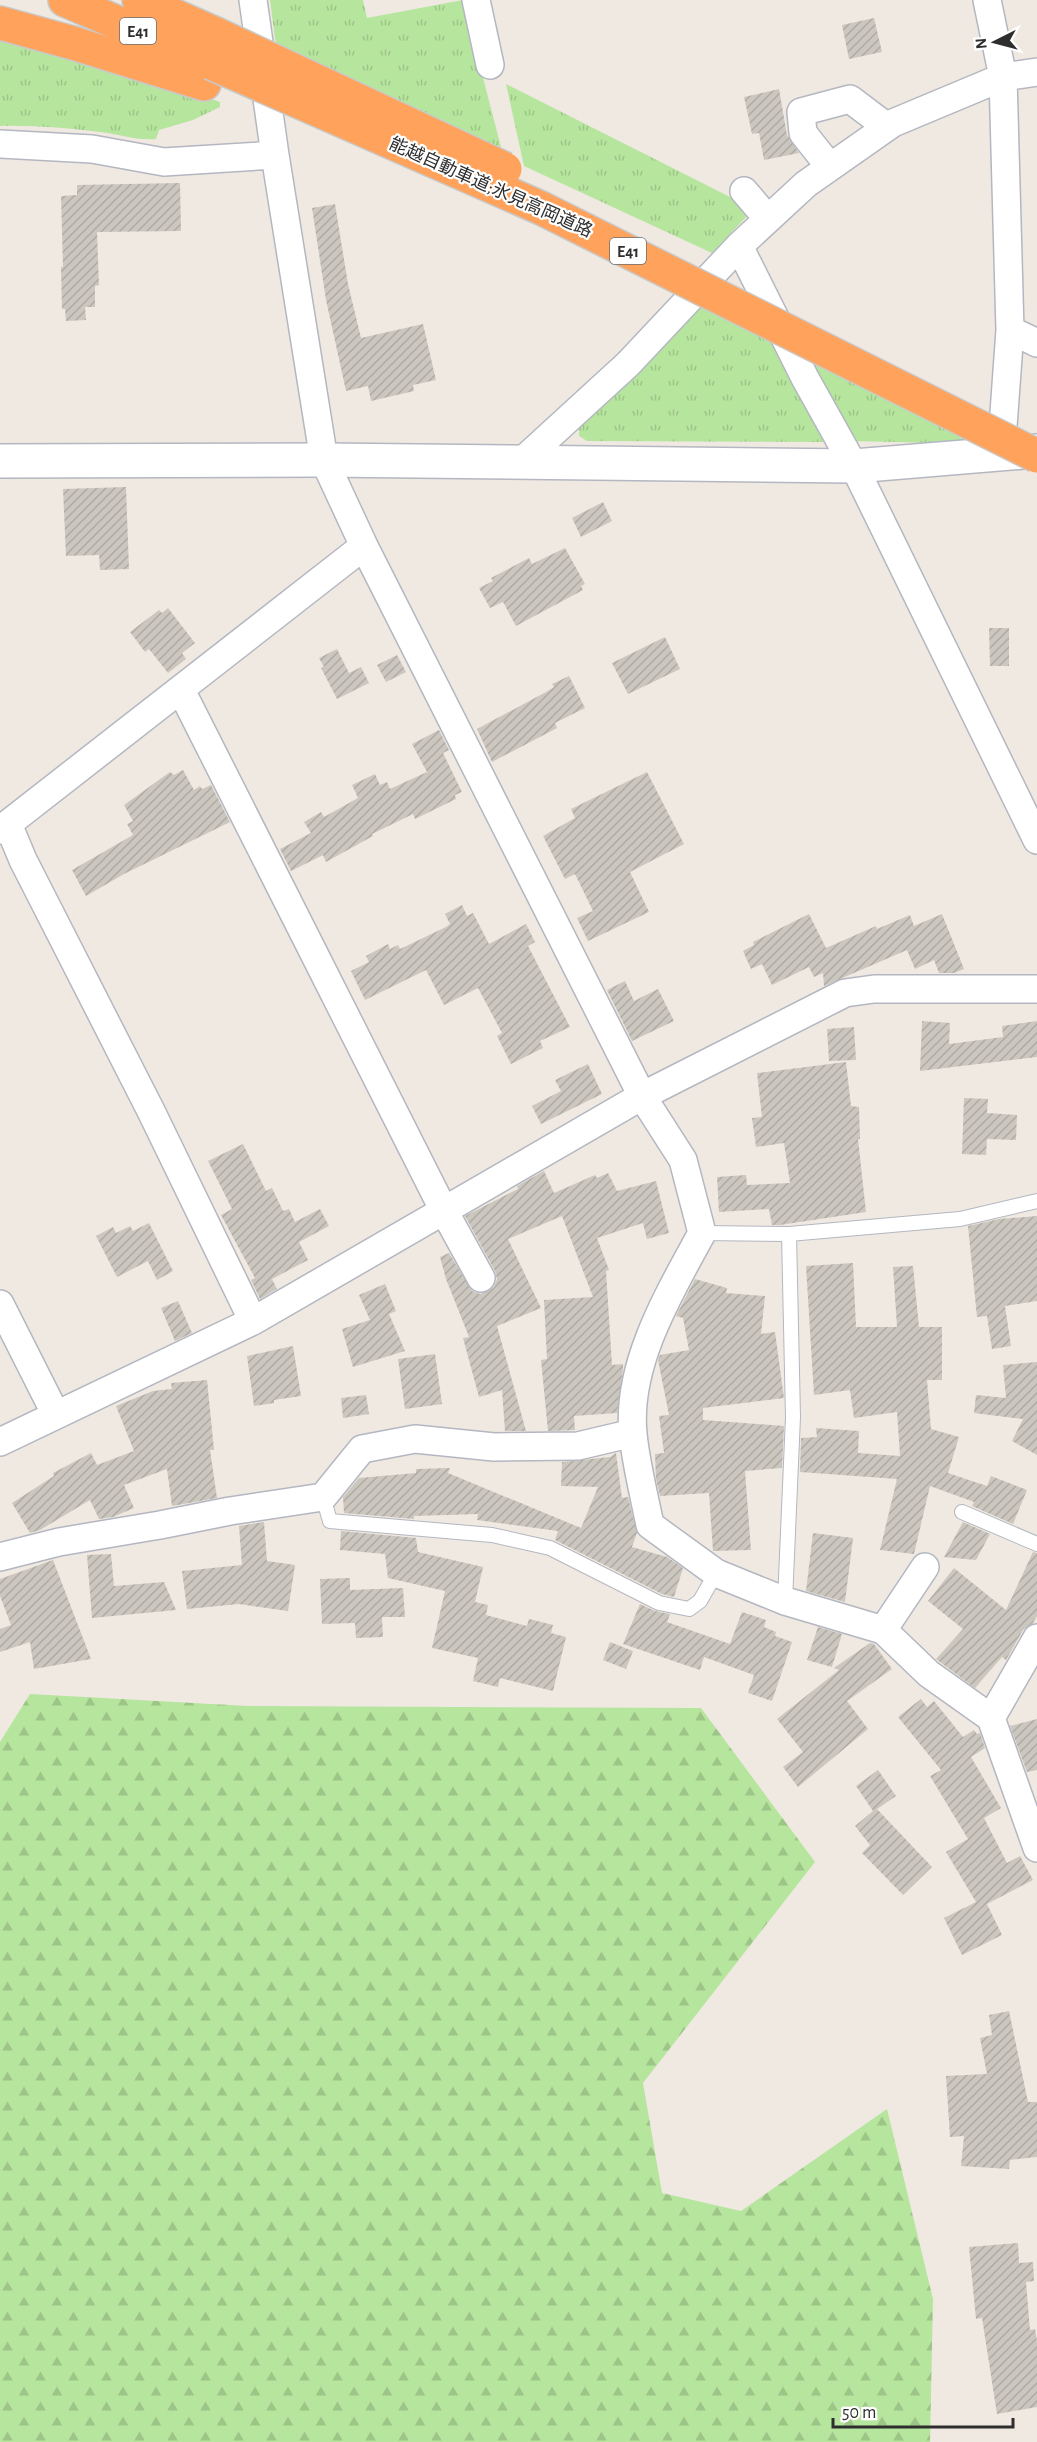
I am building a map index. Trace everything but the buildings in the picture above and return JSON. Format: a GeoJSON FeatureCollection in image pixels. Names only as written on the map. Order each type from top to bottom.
{"type":"FeatureCollection","features":[{"type":"Feature","properties":{"kind":"highway","name":"能越自動車道;氷見高岡道路"},"geometry":{"type":"LineString","coordinates":[[65,0],[210,60],[541,208],[1037,456]]}},
{"type":"Feature","properties":{"kind":"highway","name":"能越自動車道;氷見高岡道路"},"geometry":{"type":"LineString","coordinates":[[139,0],[210,60],[473,153],[734,279],[950,388],[1037,435]]}},
{"type":"Feature","properties":{"kind":"highway"},"geometry":{"type":"LineString","coordinates":[[0,23],[73,43],[210,60]]}},
{"type":"Feature","properties":{"kind":"street"},"geometry":{"type":"LineString","coordinates":[[253,0],[275,155],[324,460],[364,546],[642,1096],[683,1160],[702,1233],[668,1295],[640,1361],[633,1433],[650,1525],[716,1573],[785,1602],[883,1630],[929,1674],[991,1718],[1037,1848]]}},
{"type":"Feature","properties":{"kind":"street"},"geometry":{"type":"LineString","coordinates":[[476,0],[490,65]]}},
{"type":"Feature","properties":{"kind":"street"},"geometry":{"type":"LineString","coordinates":[[987,0],[1003,77],[1010,330],[1001,454]]}},
{"type":"Feature","properties":{"kind":"street"},"geometry":{"type":"LineString","coordinates":[[521,462],[628,363],[739,246],[806,184],[886,127],[1003,77],[1037,72]]}},
{"type":"Feature","properties":{"kind":"street"},"geometry":{"type":"LineString","coordinates":[[830,167],[803,133],[801,112],[850,99],[886,127]]}},
{"type":"Feature","properties":{"kind":"street"},"geometry":{"type":"LineString","coordinates":[[0,144],[92,149],[164,162],[275,155]]}},
{"type":"Feature","properties":{"kind":"street"},"geometry":{"type":"LineString","coordinates":[[744,190],[768,219]]}},
{"type":"Feature","properties":{"kind":"street"},"geometry":{"type":"LineString","coordinates":[[739,246],[805,378],[854,466],[1037,840]]}},
{"type":"Feature","properties":{"kind":"street"},"geometry":{"type":"LineString","coordinates":[[1010,330],[1037,343]]}},
{"type":"Feature","properties":{"kind":"street"},"geometry":{"type":"LineString","coordinates":[[0,461],[324,460],[854,466],[1037,451]]}},
{"type":"Feature","properties":{"kind":"street"},"geometry":{"type":"LineString","coordinates":[[253,1321],[151,1111],[4,827],[364,546]]}},
{"type":"Feature","properties":{"kind":"street"},"geometry":{"type":"LineString","coordinates":[[181,690],[443,1209],[481,1278]]}},
{"type":"Feature","properties":{"kind":"street"},"geometry":{"type":"LineString","coordinates":[[0,1442],[253,1321],[443,1209],[642,1096],[845,993],[874,989],[1037,990]]}},
{"type":"Feature","properties":{"kind":"street"},"geometry":{"type":"LineString","coordinates":[[0,1304],[56,1415]]}},
{"type":"Feature","properties":{"kind":"street"},"geometry":{"type":"LineString","coordinates":[[0,1557],[59,1542],[160,1526],[230,1511],[323,1497],[362,1449],[415,1439],[494,1448],[578,1446],[633,1433]]}},
{"type":"Feature","properties":{"kind":"street"},"geometry":{"type":"LineString","coordinates":[[883,1630],[925,1568]]}},
{"type":"Feature","properties":{"kind":"street"},"geometry":{"type":"LineString","coordinates":[[991,1718],[1037,1638]]}},
{"type":"Feature","properties":{"kind":"lane"},"geometry":{"type":"LineString","coordinates":[[702,1233],[789,1233],[960,1219],[1037,1201]]}},
{"type":"Feature","properties":{"kind":"lane"},"geometry":{"type":"LineString","coordinates":[[785,1602],[793,1417],[789,1233]]}},
{"type":"Feature","properties":{"kind":"lane"},"geometry":{"type":"LineString","coordinates":[[323,1497],[330,1521],[492,1535],[550,1548],[659,1603],[689,1609],[700,1601],[716,1573]]}},
{"type":"Feature","properties":{"kind":"lane"},"geometry":{"type":"LineString","coordinates":[[962,1512],[1037,1544]]}},
{"type":"Feature","properties":{"kind":"green space"},"geometry":{"type":"Polygon","coordinates":[[[270,0],[363,0],[367,18],[463,0],[503,155],[276,46],[270,0]]]}},
{"type":"Feature","properties":{"kind":"green space"},"geometry":{"type":"Polygon","coordinates":[[[0,32],[139,72],[220,102],[220,107],[193,120],[159,130],[156,139],[63,128],[0,126],[0,32]]]}},
{"type":"Feature","properties":{"kind":"green space"},"geometry":{"type":"Polygon","coordinates":[[[506,84],[736,200],[748,215],[712,253],[524,166],[506,84]]]}},
{"type":"Feature","properties":{"kind":"green space"},"geometry":{"type":"Polygon","coordinates":[[[700,301],[778,339],[827,435],[822,442],[587,441],[579,436],[579,427],[585,413],[700,301]]]}},
{"type":"Feature","properties":{"kind":"green space"},"geometry":{"type":"Polygon","coordinates":[[[801,350],[976,440],[937,443],[850,441],[801,350]]]}},
{"type":"Feature","properties":{"kind":"green space"},"geometry":{"type":"Polygon","coordinates":[[[30,1694],[248,1706],[701,1708],[815,1862],[643,2083],[662,2193],[741,2211],[887,2109],[933,2299],[930,2442],[0,2442],[0,1742],[30,1694]]]}}]}
